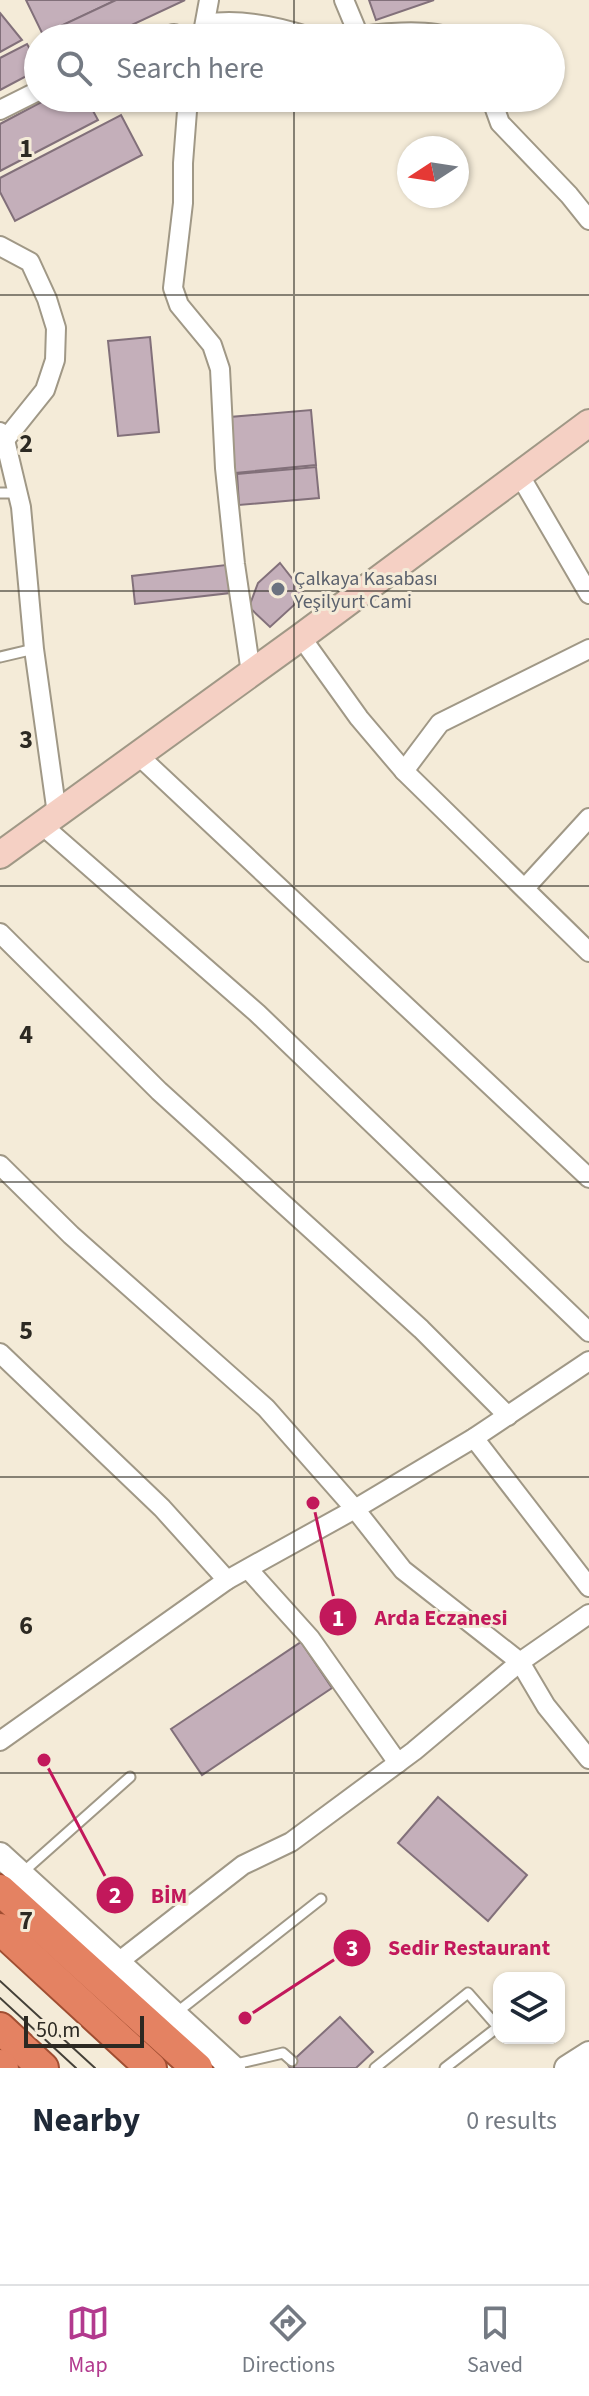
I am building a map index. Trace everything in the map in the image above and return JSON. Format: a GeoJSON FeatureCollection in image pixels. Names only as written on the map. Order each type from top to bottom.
{"type":"FeatureCollection","features":[{"type":"Feature","properties":{"kind":"highway"},"geometry":{"type":"LineString","coordinates":[[10,1882],[197,2068]]}},
{"type":"Feature","properties":{"kind":"highway"},"geometry":{"type":"LineString","coordinates":[[0,1929],[151,2068]]}},
{"type":"Feature","properties":{"kind":"highway"},"geometry":{"type":"LineString","coordinates":[[0,2028],[43,2068]]}},
{"type":"Feature","properties":{"kind":"main road"},"geometry":{"type":"LineString","coordinates":[[0,855],[589,423]]}},
{"type":"Feature","properties":{"kind":"street"},"geometry":{"type":"LineString","coordinates":[[205,24],[209,0]]}},
{"type":"Feature","properties":{"kind":"street"},"geometry":{"type":"LineString","coordinates":[[344,0],[351,24]]}},
{"type":"Feature","properties":{"kind":"street"},"geometry":{"type":"LineString","coordinates":[[218,24],[224,21],[251,24]]}},
{"type":"Feature","properties":{"kind":"street"},"geometry":{"type":"LineString","coordinates":[[0,110],[24,98]]}},
{"type":"Feature","properties":{"kind":"street"},"geometry":{"type":"LineString","coordinates":[[187,112],[183,203],[173,288],[179,305],[212,345],[220,369],[225,468],[251,673]]}},
{"type":"Feature","properties":{"kind":"street"},"geometry":{"type":"LineString","coordinates":[[496,112],[513,140],[569,195],[589,220]]}},
{"type":"Feature","properties":{"kind":"street"},"geometry":{"type":"LineString","coordinates":[[0,246],[30,262],[56,328],[55,360],[45,390],[3,436],[9,493],[21,507],[49,820],[257,1013],[589,1332]]}},
{"type":"Feature","properties":{"kind":"street"},"geometry":{"type":"LineString","coordinates":[[519,474],[589,594]]}},
{"type":"Feature","properties":{"kind":"street"},"geometry":{"type":"LineString","coordinates":[[301,637],[359,718],[404,771],[589,952]]}},
{"type":"Feature","properties":{"kind":"street"},"geometry":{"type":"LineString","coordinates":[[404,771],[440,723],[589,649]]}},
{"type":"Feature","properties":{"kind":"street"},"geometry":{"type":"LineString","coordinates":[[138,755],[589,1178]]}},
{"type":"Feature","properties":{"kind":"street"},"geometry":{"type":"LineString","coordinates":[[525,888],[589,818]]}},
{"type":"Feature","properties":{"kind":"street"},"geometry":{"type":"LineString","coordinates":[[0,933],[159,1091],[421,1329],[508,1416]]}},
{"type":"Feature","properties":{"kind":"street"},"geometry":{"type":"LineString","coordinates":[[0,1165],[71,1235],[266,1408],[355,1509],[403,1570],[520,1662],[546,1706],[589,1759]]}},
{"type":"Feature","properties":{"kind":"street"},"geometry":{"type":"LineString","coordinates":[[0,1353],[162,1508],[227,1580]]}},
{"type":"Feature","properties":{"kind":"street"},"geometry":{"type":"LineString","coordinates":[[0,1741],[227,1580],[474,1438],[589,1361]]}},
{"type":"Feature","properties":{"kind":"street"},"geometry":{"type":"LineString","coordinates":[[474,1438],[589,1587]]}},
{"type":"Feature","properties":{"kind":"street"},"geometry":{"type":"LineString","coordinates":[[248,1569],[310,1638],[398,1763]]}},
{"type":"Feature","properties":{"kind":"street"},"geometry":{"type":"LineString","coordinates":[[117,1963],[243,1865],[291,1842],[398,1763],[520,1662],[589,1614]]}},
{"type":"Feature","properties":{"kind":"street"},"geometry":{"type":"LineString","coordinates":[[0,1855],[10,1882],[117,1963],[232,2066]]}},
{"type":"Feature","properties":{"kind":"street"},"geometry":{"type":"LineString","coordinates":[[567,2068],[589,2054]]}},
{"type":"Feature","properties":{"kind":"lane"},"geometry":{"type":"LineString","coordinates":[[0,657],[34,649]]}},
{"type":"Feature","properties":{"kind":"lane"},"geometry":{"type":"LineString","coordinates":[[10,1882],[130,1777]]}},
{"type":"Feature","properties":{"kind":"lane"},"geometry":{"type":"LineString","coordinates":[[174,2015],[321,1899]]}},
{"type":"Feature","properties":{"kind":"lane"},"geometry":{"type":"LineString","coordinates":[[375,2068],[468,1993],[498,2027],[445,2068]]}},
{"type":"Feature","properties":{"kind":"lane"},"geometry":{"type":"LineString","coordinates":[[232,2066],[283,2053],[292,2061]]}},
{"type":"Feature","properties":{"kind":"building"},"geometry":{"type":"Polygon","coordinates":[[[26,0],[116,0],[66,24],[38,24],[26,0]]]}},
{"type":"Feature","properties":{"kind":"building"},"geometry":{"type":"Polygon","coordinates":[[[116,0],[185,0],[134,24],[65,24],[116,0]]]}},
{"type":"Feature","properties":{"kind":"building"},"geometry":{"type":"Polygon","coordinates":[[[369,0],[434,0],[376,20],[369,0]]]}},
{"type":"Feature","properties":{"kind":"building"},"geometry":{"type":"Polygon","coordinates":[[[0,13],[22,40],[0,52],[0,13]]]}},
{"type":"Feature","properties":{"kind":"building"},"geometry":{"type":"Polygon","coordinates":[[[24,46],[24,77],[0,90],[0,58],[24,46]]]}},
{"type":"Feature","properties":{"kind":"building"},"geometry":{"type":"Polygon","coordinates":[[[24,111],[94,112],[98,120],[0,171],[0,124],[24,111]]]}},
{"type":"Feature","properties":{"kind":"building"},"geometry":{"type":"Polygon","coordinates":[[[121,115],[142,155],[15,221],[0,192],[0,178],[121,115]]]}},
{"type":"Feature","properties":{"kind":"building"},"geometry":{"type":"Polygon","coordinates":[[[150,337],[159,432],[118,436],[108,341],[150,337]]]}},
{"type":"Feature","properties":{"kind":"building"},"geometry":{"type":"Polygon","coordinates":[[[311,410],[316,465],[235,473],[230,417],[311,410]]]}},
{"type":"Feature","properties":{"kind":"building"},"geometry":{"type":"Polygon","coordinates":[[[316,467],[319,498],[239,505],[237,474],[316,467]]]}},
{"type":"Feature","properties":{"kind":"building","name":"Çalkaya Kasabası Yeşilyurt Cami"},"geometry":{"type":"Polygon","coordinates":[[[280,563],[305,595],[270,627],[249,607],[258,583],[280,563]]]}},
{"type":"Feature","properties":{"kind":"building"},"geometry":{"type":"Polygon","coordinates":[[[226,565],[230,593],[135,604],[132,576],[226,565]]]}},
{"type":"Feature","properties":{"kind":"building"},"geometry":{"type":"Polygon","coordinates":[[[301,1642],[332,1688],[202,1775],[171,1729],[301,1642]]]}},
{"type":"Feature","properties":{"kind":"building"},"geometry":{"type":"Polygon","coordinates":[[[438,1797],[527,1875],[488,1921],[398,1843],[438,1797]]]}},
{"type":"Feature","properties":{"kind":"building"},"geometry":{"type":"Polygon","coordinates":[[[340,2017],[373,2052],[356,2068],[290,2068],[288,2065],[340,2017]]]}},
{"type":"Feature","properties":{"kind":"tram line"},"geometry":{"type":"LineString","coordinates":[[0,1981],[95,2068]]}},
{"type":"Feature","properties":{"kind":"tram line"},"geometry":{"type":"LineString","coordinates":[[0,1998],[76,2068]]}},
{"type":"Feature","properties":{"kind":"place","name":"Çalkaya Kasabası Yeşilyurt Cami"},"geometry":{"type":"Point","coordinates":[278,589]}},
{"type":"Feature","properties":{"kind":"place","name":"Arda Eczanesi"},"geometry":{"type":"Point","coordinates":[313,1503]}},
{"type":"Feature","properties":{"kind":"place","name":"BİM"},"geometry":{"type":"Point","coordinates":[44,1760]}},
{"type":"Feature","properties":{"kind":"place","name":"Sedir Restaurant"},"geometry":{"type":"Point","coordinates":[245,2018]}}]}
